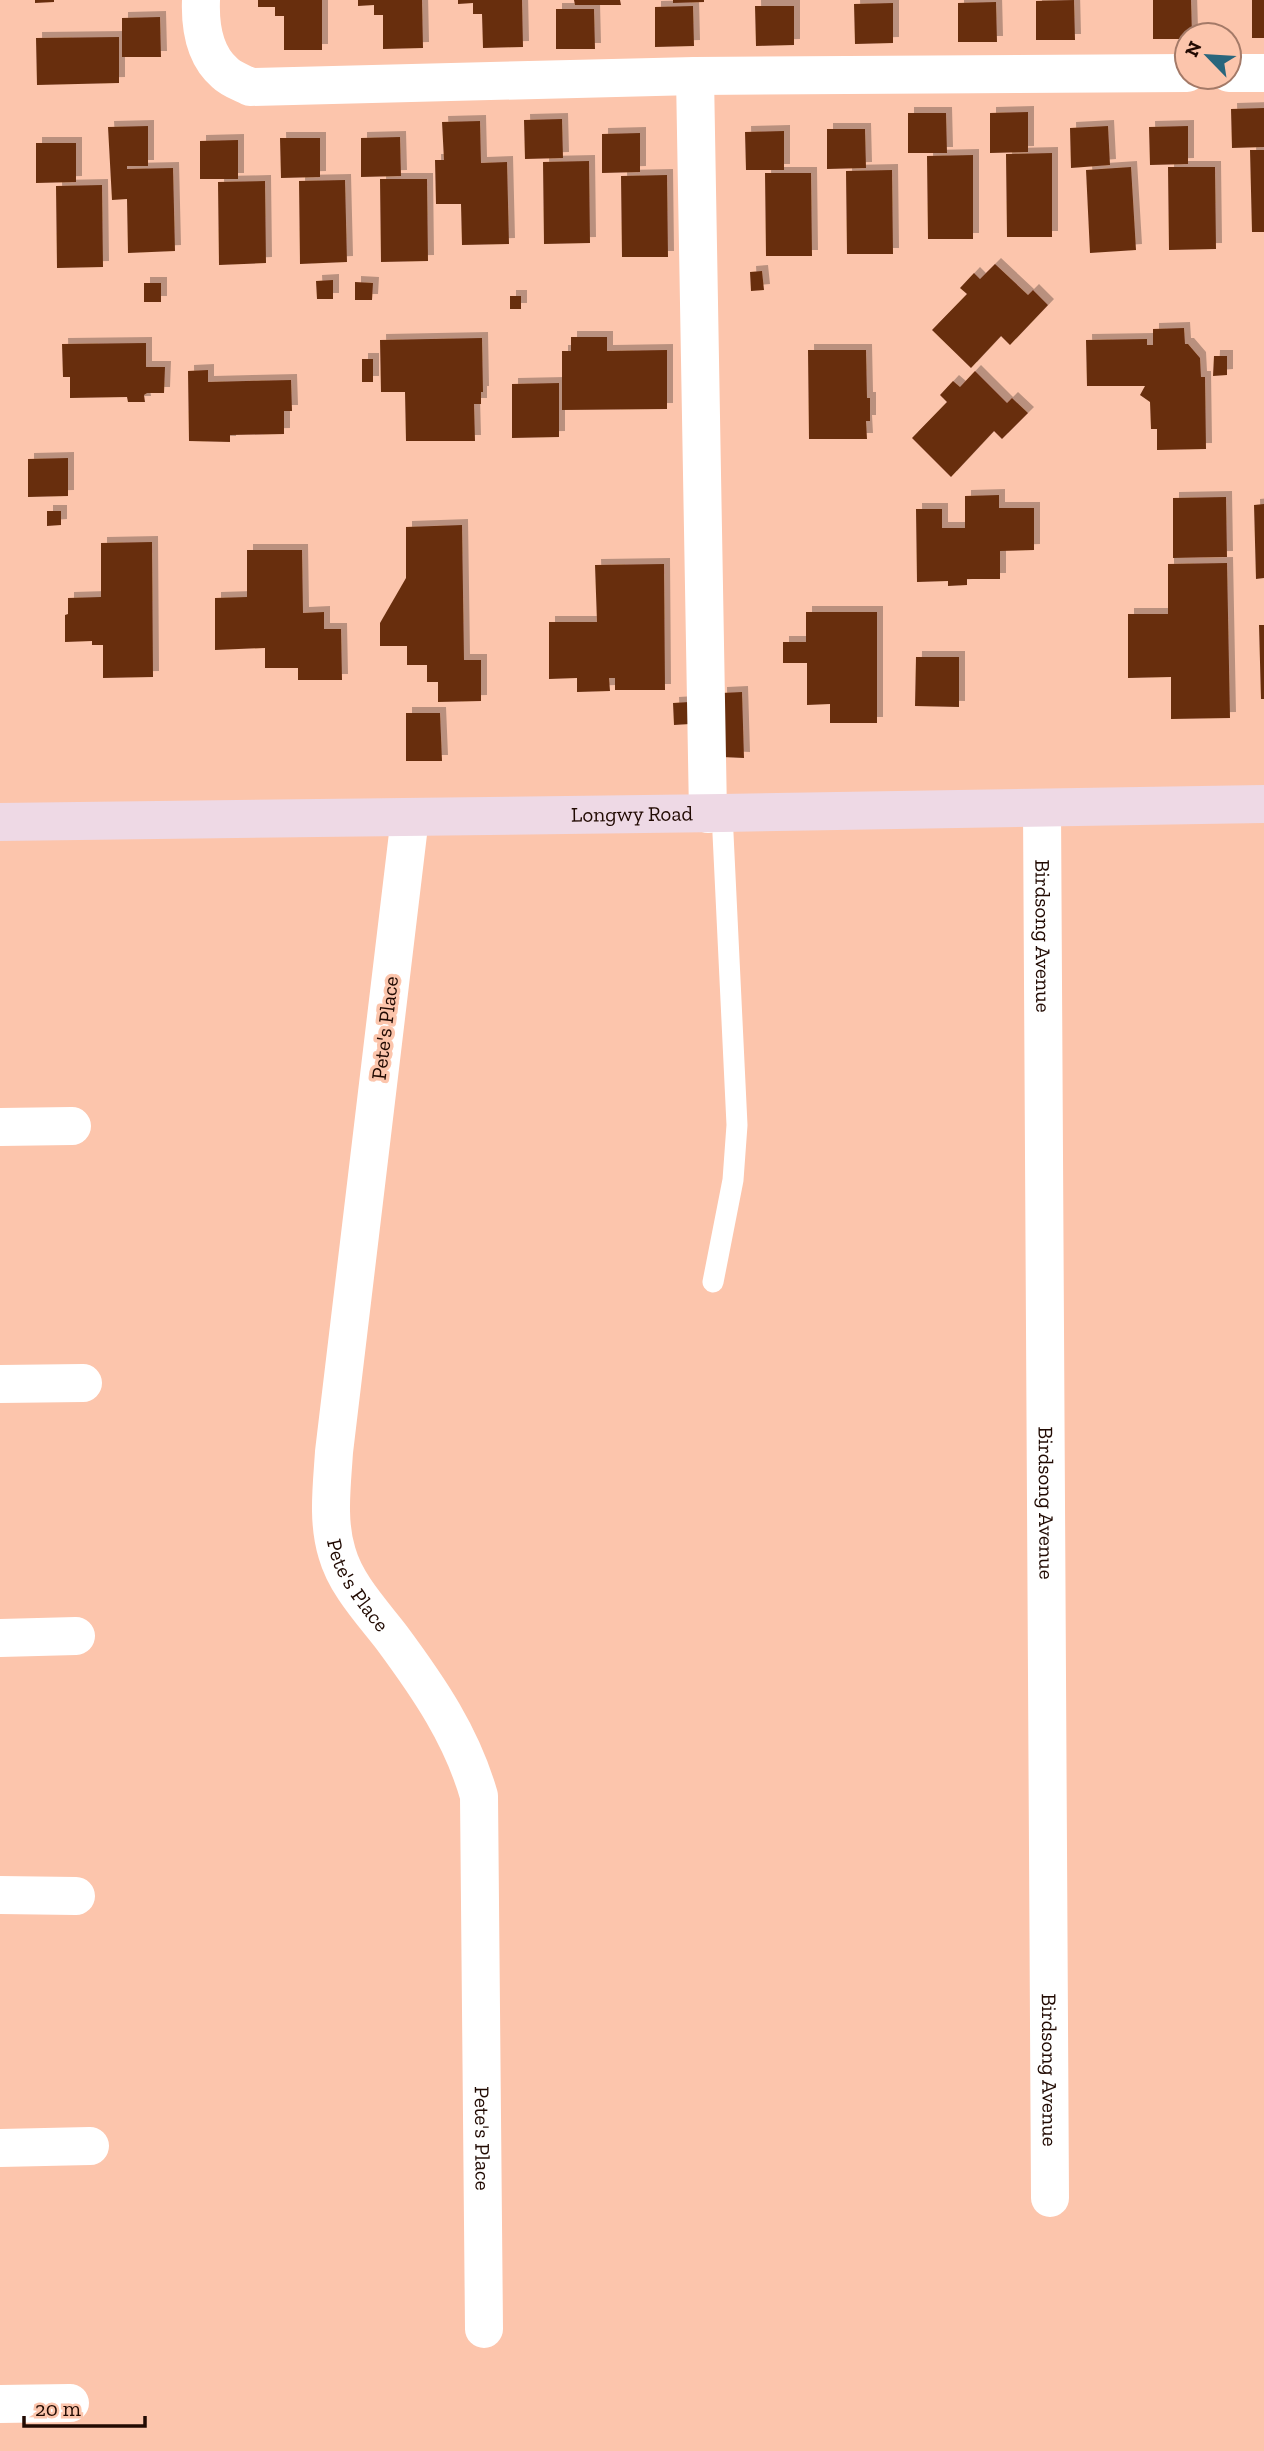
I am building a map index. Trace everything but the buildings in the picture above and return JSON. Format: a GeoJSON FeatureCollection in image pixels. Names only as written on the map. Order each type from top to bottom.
{"type":"FeatureCollection","features":[{"type":"Feature","properties":{"kind":"street"},"geometry":{"type":"LineString","coordinates":[[201,0],[201,17],[208,51],[225,74],[250,87],[695,76],[1173,73]]}},
{"type":"Feature","properties":{"kind":"street"},"geometry":{"type":"LineString","coordinates":[[1243,73],[1264,73]]}},
{"type":"Feature","properties":{"kind":"street"},"geometry":{"type":"LineString","coordinates":[[695,76],[715,813]]}},
{"type":"Feature","properties":{"kind":"street","name":"Longwy Road"},"geometry":{"type":"LineString","coordinates":[[0,822],[1264,804]]}},
{"type":"Feature","properties":{"kind":"street","name":"Birdsong Avenue"},"geometry":{"type":"LineString","coordinates":[[1042,808],[1050,2198]]}},
{"type":"Feature","properties":{"kind":"street","name":"Pete's Place"},"geometry":{"type":"LineString","coordinates":[[410,817],[334,1452],[330,1507],[336,1553],[348,1580],[424,1681],[440,1707],[472,1769],[480,1797],[484,2329]]}},
{"type":"Feature","properties":{"kind":"street"},"geometry":{"type":"LineString","coordinates":[[0,1127],[72,1126]]}},
{"type":"Feature","properties":{"kind":"street"},"geometry":{"type":"LineString","coordinates":[[0,1384],[83,1382]]}},
{"type":"Feature","properties":{"kind":"street"},"geometry":{"type":"LineString","coordinates":[[0,1638],[76,1636]]}},
{"type":"Feature","properties":{"kind":"street"},"geometry":{"type":"LineString","coordinates":[[0,1895],[76,1896]]}},
{"type":"Feature","properties":{"kind":"street"},"geometry":{"type":"LineString","coordinates":[[0,2148],[90,2146]]}},
{"type":"Feature","properties":{"kind":"street"},"geometry":{"type":"LineString","coordinates":[[0,2404],[70,2403]]}},
{"type":"Feature","properties":{"kind":"lane"},"geometry":{"type":"LineString","coordinates":[[713,1282],[733,1181],[737,1125],[715,813]]}}]}
